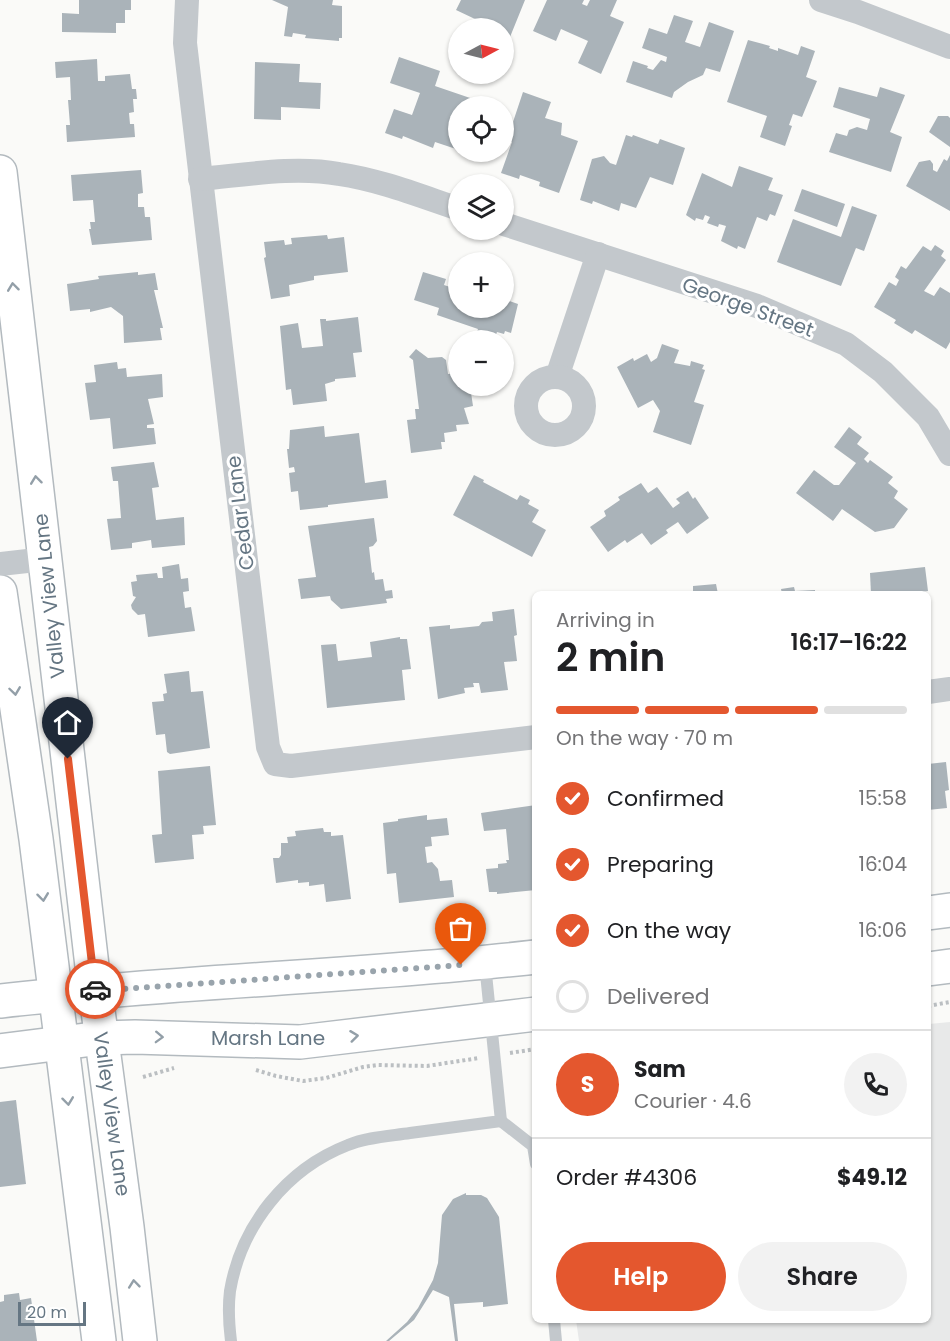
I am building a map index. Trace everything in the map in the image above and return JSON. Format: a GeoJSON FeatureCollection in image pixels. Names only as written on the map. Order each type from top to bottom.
{"type":"FeatureCollection","features":[{"type":"Feature","properties":{"kind":"main road","name":"Valley View Lane"},"geometry":{"type":"LineString","coordinates":[[0,172],[95,991],[140,1341]]}},
{"type":"Feature","properties":{"kind":"main road","name":"Valley View Lane"},"geometry":{"type":"LineString","coordinates":[[0,592],[36,839],[99,1341]]}},
{"type":"Feature","properties":{"kind":"main road"},"geometry":{"type":"LineString","coordinates":[[931,913],[950,910]]}},
{"type":"Feature","properties":{"kind":"main road"},"geometry":{"type":"LineString","coordinates":[[0,1001],[95,991],[484,963],[532,957]]}},
{"type":"Feature","properties":{"kind":"main road"},"geometry":{"type":"LineString","coordinates":[[931,969],[950,966]]}},
{"type":"Feature","properties":{"kind":"main road","name":"Marsh Lane"},"geometry":{"type":"LineString","coordinates":[[0,1051],[101,1038],[300,1042],[532,1015]]}},
{"type":"Feature","properties":{"kind":"street","name":"Cedar Lane"},"geometry":{"type":"LineString","coordinates":[[187,0],[185,43],[200,178],[268,747],[274,764],[291,766],[532,738]]}},
{"type":"Feature","properties":{"kind":"street"},"geometry":{"type":"LineString","coordinates":[[821,0],[950,47]]}},
{"type":"Feature","properties":{"kind":"street"},"geometry":{"type":"LineString","coordinates":[[200,178],[298,172],[338,173],[448,205]]}},
{"type":"Feature","properties":{"kind":"street","name":"George Street"},"geometry":{"type":"LineString","coordinates":[[514,227],[757,306],[846,344],[884,372],[928,417],[950,454]]}},
{"type":"Feature","properties":{"kind":"street"},"geometry":{"type":"LineString","coordinates":[[557,377],[598,254]]}},
{"type":"Feature","properties":{"kind":"street"},"geometry":{"type":"LineString","coordinates":[[0,564],[45,559]]}},
{"type":"Feature","properties":{"kind":"street"},"geometry":{"type":"LineString","coordinates":[[931,692],[950,689]]}},
{"type":"Feature","properties":{"kind":"lane"},"geometry":{"type":"LineString","coordinates":[[484,963],[501,1121]]}},
{"type":"Feature","properties":{"kind":"lane"},"geometry":{"type":"LineString","coordinates":[[231,1341],[230,1292],[239,1255],[254,1223],[283,1186],[319,1159],[349,1144],[380,1137],[501,1121],[532,1145]]}},
{"type":"Feature","properties":{"kind":"lane"},"geometry":{"type":"LineString","coordinates":[[554,1323],[556,1341]]}},
{"type":"Feature","properties":{"kind":"path"},"geometry":{"type":"LineString","coordinates":[[931,1005],[950,1002]]}},
{"type":"Feature","properties":{"kind":"shaded area"},"geometry":{"type":"Polygon","coordinates":[[[950,1022],[950,1341],[579,1341],[576,1323],[931,1323],[931,1024],[950,1022]]]}},
{"type":"Feature","properties":{"kind":"building"},"geometry":{"type":"Polygon","coordinates":[[[79,0],[131,0],[131,10],[125,10],[125,23],[116,23],[116,33],[62,32],[62,13],[79,14],[79,0]]]}},
{"type":"Feature","properties":{"kind":"building"},"geometry":{"type":"Polygon","coordinates":[[[272,0],[333,0],[332,5],[342,6],[342,38],[339,38],[339,41],[305,38],[306,35],[293,33],[292,37],[284,36],[288,7],[272,0]]]}},
{"type":"Feature","properties":{"kind":"building"},"geometry":{"type":"Polygon","coordinates":[[[461,0],[525,0],[514,27],[514,18],[473,18],[456,10],[461,0]]]}},
{"type":"Feature","properties":{"kind":"building"},"geometry":{"type":"Polygon","coordinates":[[[547,0],[584,0],[582,4],[587,6],[590,0],[617,0],[610,16],[624,22],[601,74],[578,63],[588,41],[561,29],[556,41],[533,31],[547,0]]]}},
{"type":"Feature","properties":{"kind":"building"},"geometry":{"type":"Polygon","coordinates":[[[674,15],[693,21],[685,42],[700,47],[709,22],[734,31],[720,72],[706,68],[703,75],[674,92],[672,98],[626,82],[633,61],[653,70],[661,60],[666,62],[667,57],[642,48],[649,28],[667,34],[674,15]]]}},
{"type":"Feature","properties":{"kind":"building"},"geometry":{"type":"Polygon","coordinates":[[[748,40],[770,46],[769,48],[778,51],[778,48],[798,55],[801,46],[815,51],[806,77],[817,81],[802,117],[793,114],[789,125],[792,126],[785,146],[760,137],[767,116],[727,102],[748,40]]]}},
{"type":"Feature","properties":{"kind":"building"},"geometry":{"type":"Polygon","coordinates":[[[399,57],[440,71],[435,86],[464,96],[448,96],[448,146],[435,142],[433,148],[403,136],[402,139],[385,133],[394,109],[412,115],[420,93],[390,83],[399,57]]]}},
{"type":"Feature","properties":{"kind":"building"},"geometry":{"type":"Polygon","coordinates":[[[97,59],[98,81],[105,81],[105,76],[130,74],[132,89],[136,89],[137,99],[133,99],[134,112],[129,113],[130,124],[134,124],[135,137],[67,142],[66,125],[70,125],[68,100],[71,100],[70,77],[56,78],[55,62],[97,59]]]}},
{"type":"Feature","properties":{"kind":"building"},"geometry":{"type":"Polygon","coordinates":[[[255,62],[300,64],[299,82],[321,83],[320,109],[281,107],[281,120],[254,119],[255,62]]]}},
{"type":"Feature","properties":{"kind":"building"},"geometry":{"type":"Polygon","coordinates":[[[839,87],[877,97],[880,87],[905,95],[890,132],[902,137],[891,172],[829,152],[836,133],[847,136],[849,130],[857,127],[867,130],[870,119],[833,107],[839,87]]]}},
{"type":"Feature","properties":{"kind":"building"},"geometry":{"type":"Polygon","coordinates":[[[523,92],[551,102],[545,118],[562,123],[561,135],[578,141],[559,193],[539,186],[540,182],[520,175],[519,179],[514,177],[514,174],[501,173],[505,162],[514,162],[514,119],[523,92]]]}},
{"type":"Feature","properties":{"kind":"building"},"geometry":{"type":"Polygon","coordinates":[[[938,116],[950,118],[950,147],[929,132],[938,116]]]}},
{"type":"Feature","properties":{"kind":"building"},"geometry":{"type":"Polygon","coordinates":[[[626,135],[632,137],[633,135],[658,144],[660,139],[685,148],[673,185],[650,177],[636,208],[621,203],[619,211],[593,201],[592,204],[580,200],[592,159],[604,156],[610,163],[616,165],[626,135]]]}},
{"type":"Feature","properties":{"kind":"building"},"geometry":{"type":"Polygon","coordinates":[[[950,155],[950,211],[906,186],[919,162],[930,160],[933,170],[937,172],[944,159],[947,161],[950,155]]]}},
{"type":"Feature","properties":{"kind":"building"},"geometry":{"type":"Polygon","coordinates":[[[739,166],[773,178],[768,190],[783,195],[775,216],[770,214],[767,221],[757,217],[745,249],[738,246],[737,249],[721,241],[726,226],[719,224],[718,227],[707,223],[710,217],[705,215],[703,220],[696,218],[695,221],[686,215],[702,173],[732,187],[739,166]]]}},
{"type":"Feature","properties":{"kind":"building"},"geometry":{"type":"Polygon","coordinates":[[[141,170],[143,193],[138,194],[138,207],[144,207],[145,217],[150,217],[152,240],[92,245],[89,229],[91,229],[90,222],[95,222],[93,200],[73,201],[71,175],[141,170]]]}},
{"type":"Feature","properties":{"kind":"building"},"geometry":{"type":"Polygon","coordinates":[[[802,189],[845,204],[837,227],[794,211],[802,189]]]}},
{"type":"Feature","properties":{"kind":"building"},"geometry":{"type":"Polygon","coordinates":[[[852,206],[877,215],[864,251],[856,248],[841,286],[777,262],[793,219],[841,237],[852,206]]]}},
{"type":"Feature","properties":{"kind":"building"},"geometry":{"type":"Polygon","coordinates":[[[327,235],[328,239],[344,237],[348,272],[314,276],[314,280],[289,285],[290,296],[271,299],[264,258],[266,257],[264,242],[284,240],[285,245],[292,244],[291,238],[327,235]]]}},
{"type":"Feature","properties":{"kind":"building"},"geometry":{"type":"Polygon","coordinates":[[[935,245],[944,251],[941,256],[946,260],[924,291],[934,296],[940,287],[950,293],[950,342],[946,349],[915,330],[912,334],[894,323],[896,320],[874,307],[889,282],[896,286],[899,280],[895,277],[901,266],[906,269],[923,246],[931,251],[935,245]]]}},
{"type":"Feature","properties":{"kind":"building"},"geometry":{"type":"Polygon","coordinates":[[[138,272],[138,275],[155,273],[158,290],[154,290],[163,328],[160,328],[162,340],[124,343],[123,316],[111,307],[90,312],[90,309],[70,311],[67,284],[99,279],[98,276],[138,272]]]}},
{"type":"Feature","properties":{"kind":"building"},"geometry":{"type":"Polygon","coordinates":[[[423,272],[446,279],[444,285],[448,286],[448,318],[514,318],[514,303],[518,304],[512,330],[478,330],[437,315],[439,308],[414,300],[423,272]]]}},
{"type":"Feature","properties":{"kind":"building"},"geometry":{"type":"Polygon","coordinates":[[[358,317],[362,352],[353,353],[356,377],[335,379],[325,384],[327,401],[293,405],[291,389],[286,390],[280,326],[298,323],[302,348],[323,346],[320,319],[326,319],[326,321],[358,317]]]}},
{"type":"Feature","properties":{"kind":"building"},"geometry":{"type":"Polygon","coordinates":[[[662,344],[679,350],[674,363],[690,366],[691,361],[704,365],[702,369],[705,370],[694,402],[704,405],[691,445],[653,432],[660,411],[653,400],[638,408],[617,367],[633,358],[634,361],[647,354],[651,362],[657,358],[662,344]]]}},
{"type":"Feature","properties":{"kind":"building"},"geometry":{"type":"Polygon","coordinates":[[[416,349],[428,358],[442,357],[446,360],[448,396],[472,396],[473,406],[464,408],[469,424],[456,425],[457,431],[444,433],[445,442],[441,442],[442,449],[411,453],[407,420],[416,419],[415,409],[419,409],[413,360],[409,357],[416,349]]]}},
{"type":"Feature","properties":{"kind":"building"},"geometry":{"type":"Polygon","coordinates":[[[117,362],[118,369],[126,368],[127,377],[162,374],[163,397],[148,399],[154,424],[147,425],[147,428],[154,428],[156,444],[113,449],[110,418],[90,420],[85,383],[96,382],[94,365],[117,362]]]}},
{"type":"Feature","properties":{"kind":"building"},"geometry":{"type":"Polygon","coordinates":[[[324,426],[325,437],[359,433],[365,483],[386,480],[388,498],[300,510],[298,491],[291,492],[289,473],[295,472],[294,467],[289,468],[287,449],[289,449],[290,430],[324,426]]]}},
{"type":"Feature","properties":{"kind":"building"},"geometry":{"type":"Polygon","coordinates":[[[849,427],[862,437],[857,444],[869,453],[864,459],[868,463],[870,460],[893,477],[888,483],[898,491],[894,498],[908,509],[894,528],[875,532],[842,509],[833,521],[796,493],[814,470],[834,485],[839,485],[856,463],[834,447],[849,427]]]}},
{"type":"Feature","properties":{"kind":"building"},"geometry":{"type":"Polygon","coordinates":[[[154,462],[159,487],[152,488],[156,520],[184,517],[185,545],[152,548],[151,540],[132,543],[132,548],[111,550],[107,519],[121,518],[118,481],[113,481],[111,467],[154,462]]]}},
{"type":"Feature","properties":{"kind":"building"},"geometry":{"type":"Polygon","coordinates":[[[474,475],[517,500],[520,495],[530,500],[528,504],[539,510],[532,522],[546,530],[532,557],[453,515],[474,475]]]}},
{"type":"Feature","properties":{"kind":"building"},"geometry":{"type":"Polygon","coordinates":[[[641,483],[648,493],[657,487],[673,508],[680,503],[676,499],[688,491],[693,499],[695,497],[709,518],[687,534],[678,522],[666,530],[668,533],[651,545],[642,533],[627,543],[625,540],[608,552],[590,527],[606,516],[604,511],[620,500],[618,497],[641,483]]]}},
{"type":"Feature","properties":{"kind":"building"},"geometry":{"type":"Polygon","coordinates":[[[374,518],[377,541],[369,547],[372,573],[374,572],[375,580],[383,579],[385,591],[392,590],[393,598],[386,599],[387,603],[341,609],[331,600],[330,596],[301,599],[298,579],[316,577],[308,526],[374,518]]]}},
{"type":"Feature","properties":{"kind":"building"},"geometry":{"type":"Polygon","coordinates":[[[179,564],[181,579],[188,578],[189,591],[183,592],[185,608],[191,607],[195,631],[148,637],[145,614],[138,615],[132,609],[131,605],[136,597],[133,596],[131,582],[137,581],[136,575],[157,573],[158,578],[163,578],[162,567],[179,564]]]}},
{"type":"Feature","properties":{"kind":"building"},"geometry":{"type":"Polygon","coordinates":[[[925,567],[928,591],[871,591],[870,573],[925,567]]]}},
{"type":"Feature","properties":{"kind":"building"},"geometry":{"type":"Polygon","coordinates":[[[716,584],[717,591],[693,591],[693,586],[716,584]]]}},
{"type":"Feature","properties":{"kind":"building"},"geometry":{"type":"Polygon","coordinates":[[[794,587],[795,591],[781,591],[781,589],[794,587]]]}},
{"type":"Feature","properties":{"kind":"building"},"geometry":{"type":"Polygon","coordinates":[[[514,609],[517,661],[504,662],[508,690],[481,693],[479,683],[473,683],[474,687],[464,688],[465,693],[438,699],[429,627],[450,625],[450,629],[479,626],[482,622],[493,621],[492,612],[514,609]]]}},
{"type":"Feature","properties":{"kind":"building"},"geometry":{"type":"Polygon","coordinates":[[[400,637],[400,639],[407,639],[411,669],[402,670],[405,700],[327,708],[321,645],[336,644],[338,661],[372,657],[370,642],[400,637]]]}},
{"type":"Feature","properties":{"kind":"building"},"geometry":{"type":"Polygon","coordinates":[[[189,671],[191,692],[203,691],[210,748],[170,754],[167,752],[165,734],[156,735],[152,702],[164,701],[163,694],[167,693],[164,674],[189,671]]]}},
{"type":"Feature","properties":{"kind":"building"},"geometry":{"type":"Polygon","coordinates":[[[946,762],[949,790],[945,791],[947,808],[931,810],[931,764],[946,762]]]}},
{"type":"Feature","properties":{"kind":"building"},"geometry":{"type":"Polygon","coordinates":[[[210,766],[216,825],[203,826],[204,834],[192,835],[194,859],[155,863],[152,835],[162,834],[158,771],[210,766]]]}},
{"type":"Feature","properties":{"kind":"building"},"geometry":{"type":"Polygon","coordinates":[[[532,806],[532,890],[497,894],[497,892],[489,892],[486,869],[498,868],[498,864],[507,863],[506,860],[509,860],[506,829],[484,831],[481,813],[532,806]]]}},
{"type":"Feature","properties":{"kind":"building"},"geometry":{"type":"Polygon","coordinates":[[[427,815],[427,820],[447,818],[449,835],[431,837],[432,846],[425,847],[427,863],[432,862],[438,869],[440,881],[452,880],[454,897],[399,903],[396,873],[387,874],[383,823],[427,815]]]}},
{"type":"Feature","properties":{"kind":"building"},"geometry":{"type":"Polygon","coordinates":[[[323,828],[324,832],[331,832],[331,836],[343,835],[351,899],[326,902],[324,884],[309,886],[309,882],[298,883],[298,880],[276,883],[273,858],[279,858],[281,855],[281,843],[288,843],[287,837],[296,836],[295,831],[323,828]]]}},
{"type":"Feature","properties":{"kind":"building"},"geometry":{"type":"Polygon","coordinates":[[[16,1100],[26,1184],[0,1187],[0,1102],[16,1100]]]}},
{"type":"Feature","properties":{"kind":"building"},"geometry":{"type":"Polygon","coordinates":[[[466,1193],[466,1195],[481,1195],[487,1198],[499,1217],[508,1304],[483,1307],[483,1302],[454,1304],[458,1341],[455,1341],[449,1297],[433,1290],[414,1320],[389,1341],[386,1341],[407,1322],[418,1308],[433,1280],[438,1263],[442,1215],[453,1199],[466,1193]]]}},
{"type":"Feature","properties":{"kind":"building"},"geometry":{"type":"Polygon","coordinates":[[[19,1293],[20,1300],[31,1298],[37,1341],[0,1341],[0,1302],[4,1301],[4,1295],[19,1293]]]}},
{"type":"Feature","properties":{"kind":"way so far"},"geometry":{"type":"LineString","coordinates":[[95,989],[95,991],[461,965]]}},
{"type":"Feature","properties":{"kind":"route"},"geometry":{"type":"LineString","coordinates":[[68,759],[95,989]]}}]}
